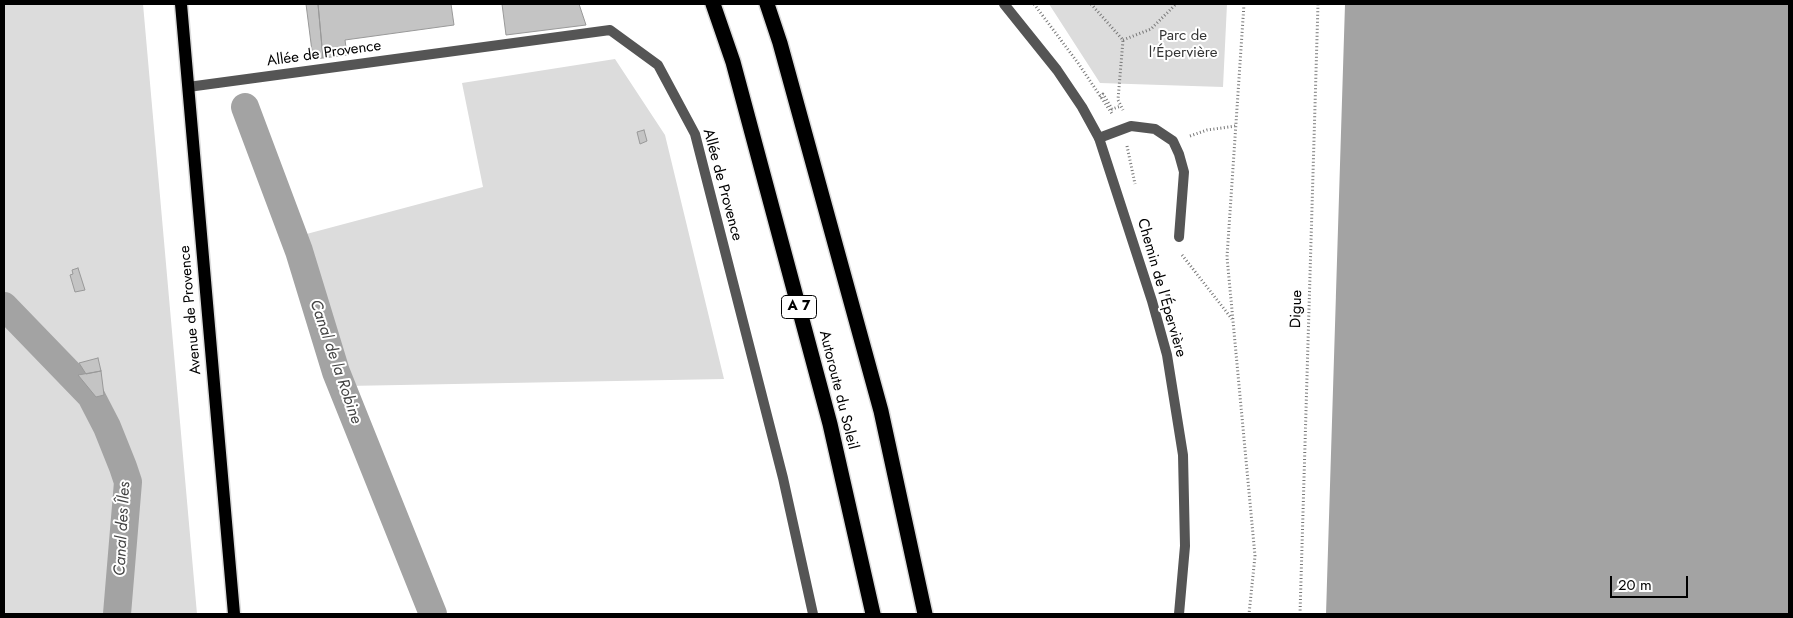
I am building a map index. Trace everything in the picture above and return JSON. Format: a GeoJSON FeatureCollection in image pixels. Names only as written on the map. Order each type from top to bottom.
{"type":"FeatureCollection","features":[{"type":"Feature","properties":{"kind":"highway","name":"Autoroute du Soleil"},"geometry":{"type":"LineString","coordinates":[[713,4],[733,62],[830,424],[872,614]]}},
{"type":"Feature","properties":{"kind":"highway"},"geometry":{"type":"LineString","coordinates":[[767,4],[783,53],[881,411],[925,614]]}},
{"type":"Feature","properties":{"kind":"main road","name":"Avenue de Provence"},"geometry":{"type":"LineString","coordinates":[[181,4],[234,614]]}},
{"type":"Feature","properties":{"kind":"street","name":"Chemin de l'Épervière"},"geometry":{"type":"LineString","coordinates":[[1004,4],[1057,70],[1082,107],[1099,138],[1162,337],[1182,446],[1185,546],[1179,614]]}},
{"type":"Feature","properties":{"kind":"street","name":"Allée de Provence"},"geometry":{"type":"LineString","coordinates":[[188,87],[610,30],[658,65],[694,134],[783,478],[813,614]]}},
{"type":"Feature","properties":{"kind":"street"},"geometry":{"type":"LineString","coordinates":[[1099,138],[1131,126],[1155,129],[1172,141],[1179,154],[1184,172],[1179,237]]}},
{"type":"Feature","properties":{"kind":"path"},"geometry":{"type":"LineString","coordinates":[[1091,4],[1123,40],[1118,100],[1131,126]]}},
{"type":"Feature","properties":{"kind":"path"},"geometry":{"type":"LineString","coordinates":[[1123,40],[1151,29],[1176,4]]}},
{"type":"Feature","properties":{"kind":"path"},"geometry":{"type":"LineString","coordinates":[[1244,4],[1227,257],[1255,556],[1249,614]]}},
{"type":"Feature","properties":{"kind":"path","name":"Digue"},"geometry":{"type":"LineString","coordinates":[[1300,614],[1318,4]]}},
{"type":"Feature","properties":{"kind":"path"},"geometry":{"type":"LineString","coordinates":[[1172,141],[1207,130],[1236,126]]}},
{"type":"Feature","properties":{"kind":"path"},"geometry":{"type":"LineString","coordinates":[[1179,237],[1180,254],[1233,319]]}},
{"type":"Feature","properties":{"kind":"green space"},"geometry":{"type":"Polygon","coordinates":[[[4,4],[143,4],[197,614],[4,614],[4,4]]]}},
{"type":"Feature","properties":{"kind":"green space","name":"Parc de l'Épervière"},"geometry":{"type":"Polygon","coordinates":[[[1049,4],[1227,4],[1223,87],[1100,83],[1049,4]]]}},
{"type":"Feature","properties":{"kind":"green space"},"geometry":{"type":"Polygon","coordinates":[[[615,59],[665,135],[724,379],[346,386],[299,236],[483,187],[462,83],[615,59]]]}},
{"type":"Feature","properties":{"kind":"shaded area"},"geometry":{"type":"Polygon","coordinates":[[[1345,4],[1789,4],[1789,614],[1326,614],[1345,4]]]}},
{"type":"Feature","properties":{"kind":"building"},"geometry":{"type":"Polygon","coordinates":[[[306,4],[318,4],[323,58],[313,59],[306,4]]]}},
{"type":"Feature","properties":{"kind":"building"},"geometry":{"type":"Polygon","coordinates":[[[318,4],[451,4],[454,25],[345,40],[347,55],[323,58],[318,4]]]}},
{"type":"Feature","properties":{"kind":"building"},"geometry":{"type":"Polygon","coordinates":[[[502,4],[579,4],[586,25],[506,35],[502,4]]]}},
{"type":"Feature","properties":{"kind":"building"},"geometry":{"type":"Polygon","coordinates":[[[644,130],[647,141],[640,144],[637,132],[644,130]]]}},
{"type":"Feature","properties":{"kind":"building"},"geometry":{"type":"Polygon","coordinates":[[[78,268],[85,290],[75,292],[70,275],[73,274],[72,270],[78,268]]]}},
{"type":"Feature","properties":{"kind":"building"},"geometry":{"type":"Polygon","coordinates":[[[98,358],[101,371],[86,374],[79,363],[98,358]]]}},
{"type":"Feature","properties":{"kind":"building"},"geometry":{"type":"Polygon","coordinates":[[[101,371],[104,395],[96,397],[78,375],[101,371]]]}},
{"type":"Feature","properties":{"kind":"waterway","name":"Canal de la Robine"},"geometry":{"type":"LineString","coordinates":[[245,107],[299,251],[336,372],[433,614]]}},
{"type":"Feature","properties":{"kind":"waterway","name":"Canal des Îles"},"geometry":{"type":"LineString","coordinates":[[4,306],[91,396],[107,427],[123,467],[128,482],[117,614]]}}]}
